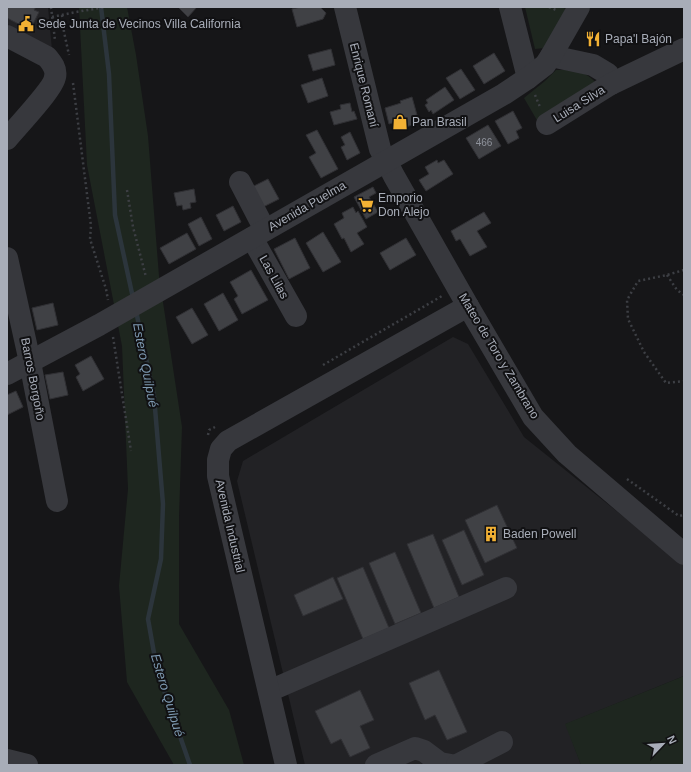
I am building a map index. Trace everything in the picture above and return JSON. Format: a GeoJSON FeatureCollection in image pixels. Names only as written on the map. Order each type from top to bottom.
{"type":"FeatureCollection","features":[{"type":"Feature","properties":{"kind":"street","name":"Enrique Romaní"},"geometry":{"type":"LineString","coordinates":[[345,7],[380,149],[386,161]]}},
{"type":"Feature","properties":{"kind":"street"},"geometry":{"type":"LineString","coordinates":[[510,7],[528,78]]}},
{"type":"Feature","properties":{"kind":"street","name":"Avenida Puelma"},"geometry":{"type":"LineString","coordinates":[[7,374],[30,362],[106,330],[164,289],[504,94],[545,65],[579,7]]}},
{"type":"Feature","properties":{"kind":"street"},"geometry":{"type":"LineString","coordinates":[[7,36],[47,57],[66,70],[55,79],[49,89],[7,139]]}},
{"type":"Feature","properties":{"kind":"street","name":"Luisa Silva"},"geometry":{"type":"LineString","coordinates":[[547,124],[611,84],[684,49]]}},
{"type":"Feature","properties":{"kind":"street","name":"Luisa Silva"},"geometry":{"type":"LineString","coordinates":[[551,56],[593,66],[608,74],[611,84]]}},
{"type":"Feature","properties":{"kind":"street","name":"Mateo de Toro y Zambrano"},"geometry":{"type":"LineString","coordinates":[[386,161],[468,306],[534,417],[567,454],[684,554]]}},
{"type":"Feature","properties":{"kind":"street","name":"Las Lilas"},"geometry":{"type":"LineString","coordinates":[[240,182],[259,234],[296,316]]}},
{"type":"Feature","properties":{"kind":"street","name":"Barros Borgoño"},"geometry":{"type":"LineString","coordinates":[[7,258],[30,362],[57,501]]}},
{"type":"Feature","properties":{"kind":"street","name":"Avenida Industrial"},"geometry":{"type":"LineString","coordinates":[[286,765],[218,476],[218,460],[221,448],[228,441],[468,306]]}},
{"type":"Feature","properties":{"kind":"street"},"geometry":{"type":"LineString","coordinates":[[269,691],[506,588]]}},
{"type":"Feature","properties":{"kind":"street"},"geometry":{"type":"LineString","coordinates":[[457,765],[502,742]]}},
{"type":"Feature","properties":{"kind":"street"},"geometry":{"type":"LineString","coordinates":[[376,765],[415,748],[424,751],[440,763],[451,765]]}},
{"type":"Feature","properties":{"kind":"street"},"geometry":{"type":"LineString","coordinates":[[7,760],[27,765]]}},
{"type":"Feature","properties":{"kind":"path"},"geometry":{"type":"LineString","coordinates":[[52,17],[106,7]]}},
{"type":"Feature","properties":{"kind":"path"},"geometry":{"type":"LineString","coordinates":[[62,15],[66,70],[91,226],[90,239],[106,289],[108,304]]}},
{"type":"Feature","properties":{"kind":"path"},"geometry":{"type":"LineString","coordinates":[[528,78],[547,124]]}},
{"type":"Feature","properties":{"kind":"path"},"geometry":{"type":"LineString","coordinates":[[127,190],[133,227],[146,278],[155,277],[164,289]]}},
{"type":"Feature","properties":{"kind":"path"},"geometry":{"type":"LineString","coordinates":[[684,270],[638,281],[627,300],[628,320],[644,352],[666,383],[684,381]]}},
{"type":"Feature","properties":{"kind":"path"},"geometry":{"type":"LineString","coordinates":[[667,275],[677,290],[684,295]]}},
{"type":"Feature","properties":{"kind":"path"},"geometry":{"type":"LineString","coordinates":[[320,366],[458,287]]}},
{"type":"Feature","properties":{"kind":"path"},"geometry":{"type":"LineString","coordinates":[[106,330],[130,451]]}},
{"type":"Feature","properties":{"kind":"path"},"geometry":{"type":"LineString","coordinates":[[208,437],[209,430],[216,426]]}},
{"type":"Feature","properties":{"kind":"shaded area"},"geometry":{"type":"Polygon","coordinates":[[[7,7],[48,7],[52,50],[7,24],[7,7]]]}},
{"type":"Feature","properties":{"kind":"shaded area"},"geometry":{"type":"Polygon","coordinates":[[[79,7],[127,7],[148,136],[159,276],[182,427],[179,517],[179,624],[229,710],[244,765],[174,765],[127,682],[119,586],[128,489],[122,346],[87,165],[79,7]]]}},
{"type":"Feature","properties":{"kind":"shaded area"},"geometry":{"type":"Polygon","coordinates":[[[525,7],[561,7],[566,9],[544,48],[535,49],[525,7]]]}},
{"type":"Feature","properties":{"kind":"shaded area"},"geometry":{"type":"Polygon","coordinates":[[[556,70],[579,72],[589,76],[598,85],[538,122],[524,98],[556,70]]]}},
{"type":"Feature","properties":{"kind":"shaded area"},"geometry":{"type":"Polygon","coordinates":[[[453,337],[468,344],[524,437],[684,565],[684,676],[566,724],[581,765],[305,765],[237,481],[243,461],[453,337]]]}},
{"type":"Feature","properties":{"kind":"shaded area"},"geometry":{"type":"Polygon","coordinates":[[[684,676],[684,765],[581,765],[565,724],[684,676]]]}},
{"type":"Feature","properties":{"kind":"building","name":"Sede Junta de Vecinos Villa California"},"geometry":{"type":"Polygon","coordinates":[[[7,7],[36,7],[34,10],[39,12],[30,30],[7,18],[7,7]]]}},
{"type":"Feature","properties":{"kind":"building"},"geometry":{"type":"Polygon","coordinates":[[[178,7],[197,7],[188,17],[178,7]]]}},
{"type":"Feature","properties":{"kind":"building"},"geometry":{"type":"Polygon","coordinates":[[[301,7],[320,7],[326,13],[323,19],[297,27],[292,9],[301,7]]]}},
{"type":"Feature","properties":{"kind":"building"},"geometry":{"type":"Polygon","coordinates":[[[331,49],[335,65],[313,71],[308,55],[331,49]]]}},
{"type":"Feature","properties":{"kind":"building"},"geometry":{"type":"Polygon","coordinates":[[[494,53],[505,71],[484,84],[473,66],[494,53]]]}},
{"type":"Feature","properties":{"kind":"building"},"geometry":{"type":"Polygon","coordinates":[[[461,69],[475,90],[460,99],[446,78],[461,69]]]}},
{"type":"Feature","properties":{"kind":"building"},"geometry":{"type":"Polygon","coordinates":[[[322,78],[328,96],[308,103],[301,85],[322,78]]]}},
{"type":"Feature","properties":{"kind":"building"},"geometry":{"type":"Polygon","coordinates":[[[445,87],[454,100],[433,114],[431,110],[429,112],[425,105],[428,103],[426,100],[445,87]]]}},
{"type":"Feature","properties":{"kind":"building"},"geometry":{"type":"Polygon","coordinates":[[[412,97],[417,115],[413,116],[415,124],[403,128],[401,120],[389,124],[385,108],[401,103],[400,101],[412,97]]]}},
{"type":"Feature","properties":{"kind":"building"},"geometry":{"type":"Polygon","coordinates":[[[350,103],[352,112],[354,111],[357,119],[334,125],[330,112],[341,109],[340,105],[350,103]]]}},
{"type":"Feature","properties":{"kind":"building"},"geometry":{"type":"Polygon","coordinates":[[[513,111],[522,128],[516,131],[519,138],[508,144],[495,121],[513,111]]]}},
{"type":"Feature","properties":{"kind":"building"},"geometry":{"type":"Polygon","coordinates":[[[488,125],[501,146],[479,159],[466,138],[488,125]]]}},
{"type":"Feature","properties":{"kind":"building"},"geometry":{"type":"Polygon","coordinates":[[[317,130],[338,169],[321,178],[309,157],[316,153],[306,135],[317,130]]]}},
{"type":"Feature","properties":{"kind":"building"},"geometry":{"type":"Polygon","coordinates":[[[350,132],[360,153],[347,160],[341,147],[345,145],[341,137],[350,132]]]}},
{"type":"Feature","properties":{"kind":"building"},"geometry":{"type":"Polygon","coordinates":[[[437,160],[438,163],[444,160],[453,174],[426,191],[419,180],[429,174],[425,167],[437,160]]]}},
{"type":"Feature","properties":{"kind":"building"},"geometry":{"type":"Polygon","coordinates":[[[268,179],[279,199],[261,208],[250,188],[268,179]]]}},
{"type":"Feature","properties":{"kind":"building","name":"Emporio Don Alejo"},"geometry":{"type":"Polygon","coordinates":[[[373,187],[376,193],[369,197],[378,212],[366,219],[354,197],[373,187]]]}},
{"type":"Feature","properties":{"kind":"building"},"geometry":{"type":"Polygon","coordinates":[[[194,189],[196,202],[190,203],[191,208],[183,210],[182,205],[177,206],[174,193],[194,189]]]}},
{"type":"Feature","properties":{"kind":"building"},"geometry":{"type":"Polygon","coordinates":[[[233,206],[241,222],[224,231],[216,215],[233,206]]]}},
{"type":"Feature","properties":{"kind":"building"},"geometry":{"type":"Polygon","coordinates":[[[353,207],[356,213],[358,211],[367,227],[357,233],[364,244],[351,252],[344,238],[342,239],[334,224],[344,218],[342,213],[353,207]]]}},
{"type":"Feature","properties":{"kind":"building"},"geometry":{"type":"Polygon","coordinates":[[[484,212],[491,223],[477,231],[487,247],[470,256],[460,239],[456,241],[451,231],[484,212]]]}},
{"type":"Feature","properties":{"kind":"building"},"geometry":{"type":"Polygon","coordinates":[[[201,217],[212,239],[199,246],[188,224],[201,217]]]}},
{"type":"Feature","properties":{"kind":"building"},"geometry":{"type":"Polygon","coordinates":[[[323,232],[341,262],[323,272],[306,243],[323,232]]]}},
{"type":"Feature","properties":{"kind":"building"},"geometry":{"type":"Polygon","coordinates":[[[187,233],[196,249],[169,264],[160,248],[187,233]]]}},
{"type":"Feature","properties":{"kind":"building"},"geometry":{"type":"Polygon","coordinates":[[[295,238],[310,268],[289,279],[274,249],[295,238]]]}},
{"type":"Feature","properties":{"kind":"building"},"geometry":{"type":"Polygon","coordinates":[[[406,238],[416,255],[390,270],[380,253],[406,238]]]}},
{"type":"Feature","properties":{"kind":"building"},"geometry":{"type":"Polygon","coordinates":[[[251,270],[268,300],[242,314],[234,299],[238,296],[230,282],[251,270]]]}},
{"type":"Feature","properties":{"kind":"building"},"geometry":{"type":"Polygon","coordinates":[[[223,293],[238,320],[219,331],[204,304],[223,293]]]}},
{"type":"Feature","properties":{"kind":"building"},"geometry":{"type":"Polygon","coordinates":[[[53,303],[58,325],[37,330],[32,308],[53,303]]]}},
{"type":"Feature","properties":{"kind":"building"},"geometry":{"type":"Polygon","coordinates":[[[192,308],[208,335],[192,344],[176,317],[192,308]]]}},
{"type":"Feature","properties":{"kind":"building"},"geometry":{"type":"Polygon","coordinates":[[[91,356],[104,379],[83,391],[76,377],[80,374],[75,365],[91,356]]]}},
{"type":"Feature","properties":{"kind":"building"},"geometry":{"type":"Polygon","coordinates":[[[63,372],[68,395],[50,399],[45,375],[63,372]]]}},
{"type":"Feature","properties":{"kind":"building"},"geometry":{"type":"Polygon","coordinates":[[[16,391],[23,407],[7,415],[7,395],[16,391]]]}},
{"type":"Feature","properties":{"kind":"building","name":"Baden Powell"},"geometry":{"type":"Polygon","coordinates":[[[497,505],[517,548],[485,563],[465,520],[497,505]]]}},
{"type":"Feature","properties":{"kind":"building"},"geometry":{"type":"Polygon","coordinates":[[[464,530],[484,575],[462,585],[442,540],[464,530]]]}},
{"type":"Feature","properties":{"kind":"building"},"geometry":{"type":"Polygon","coordinates":[[[433,534],[459,597],[434,608],[407,544],[433,534]]]}},
{"type":"Feature","properties":{"kind":"building"},"geometry":{"type":"Polygon","coordinates":[[[395,552],[421,613],[395,624],[369,563],[395,552]]]}},
{"type":"Feature","properties":{"kind":"building"},"geometry":{"type":"Polygon","coordinates":[[[363,567],[389,628],[363,639],[337,578],[363,567]]]}},
{"type":"Feature","properties":{"kind":"building"},"geometry":{"type":"Polygon","coordinates":[[[333,577],[343,599],[303,616],[294,595],[333,577]]]}},
{"type":"Feature","properties":{"kind":"building"},"geometry":{"type":"Polygon","coordinates":[[[439,670],[467,732],[447,740],[435,715],[425,720],[409,683],[439,670]]]}},
{"type":"Feature","properties":{"kind":"building"},"geometry":{"type":"Polygon","coordinates":[[[360,690],[374,720],[360,726],[370,748],[350,757],[341,739],[331,744],[315,711],[360,690]]]}},
{"type":"Feature","properties":{"kind":"waterway","name":"Estero Quilpué"},"geometry":{"type":"LineString","coordinates":[[101,7],[109,74],[115,215],[133,298]]}},
{"type":"Feature","properties":{"kind":"waterway","name":"Estero Quilpué"},"geometry":{"type":"LineString","coordinates":[[136,311],[154,396],[163,504],[161,559],[148,619],[157,670],[190,765]]}},
{"type":"Feature","properties":{"kind":"place","name":"Sede Junta de Vecinos Villa California"},"geometry":{"type":"Point","coordinates":[26,24]}},
{"type":"Feature","properties":{"kind":"place","name":"Papa'l Bajón"},"geometry":{"type":"Point","coordinates":[593,39]}},
{"type":"Feature","properties":{"kind":"place","name":"Pan Brasil"},"geometry":{"type":"Point","coordinates":[400,122]}},
{"type":"Feature","properties":{"kind":"place","name":"Emporio Don Alejo"},"geometry":{"type":"Point","coordinates":[366,205]}},
{"type":"Feature","properties":{"kind":"place","name":"Baden Powell"},"geometry":{"type":"Point","coordinates":[491,534]}}]}
